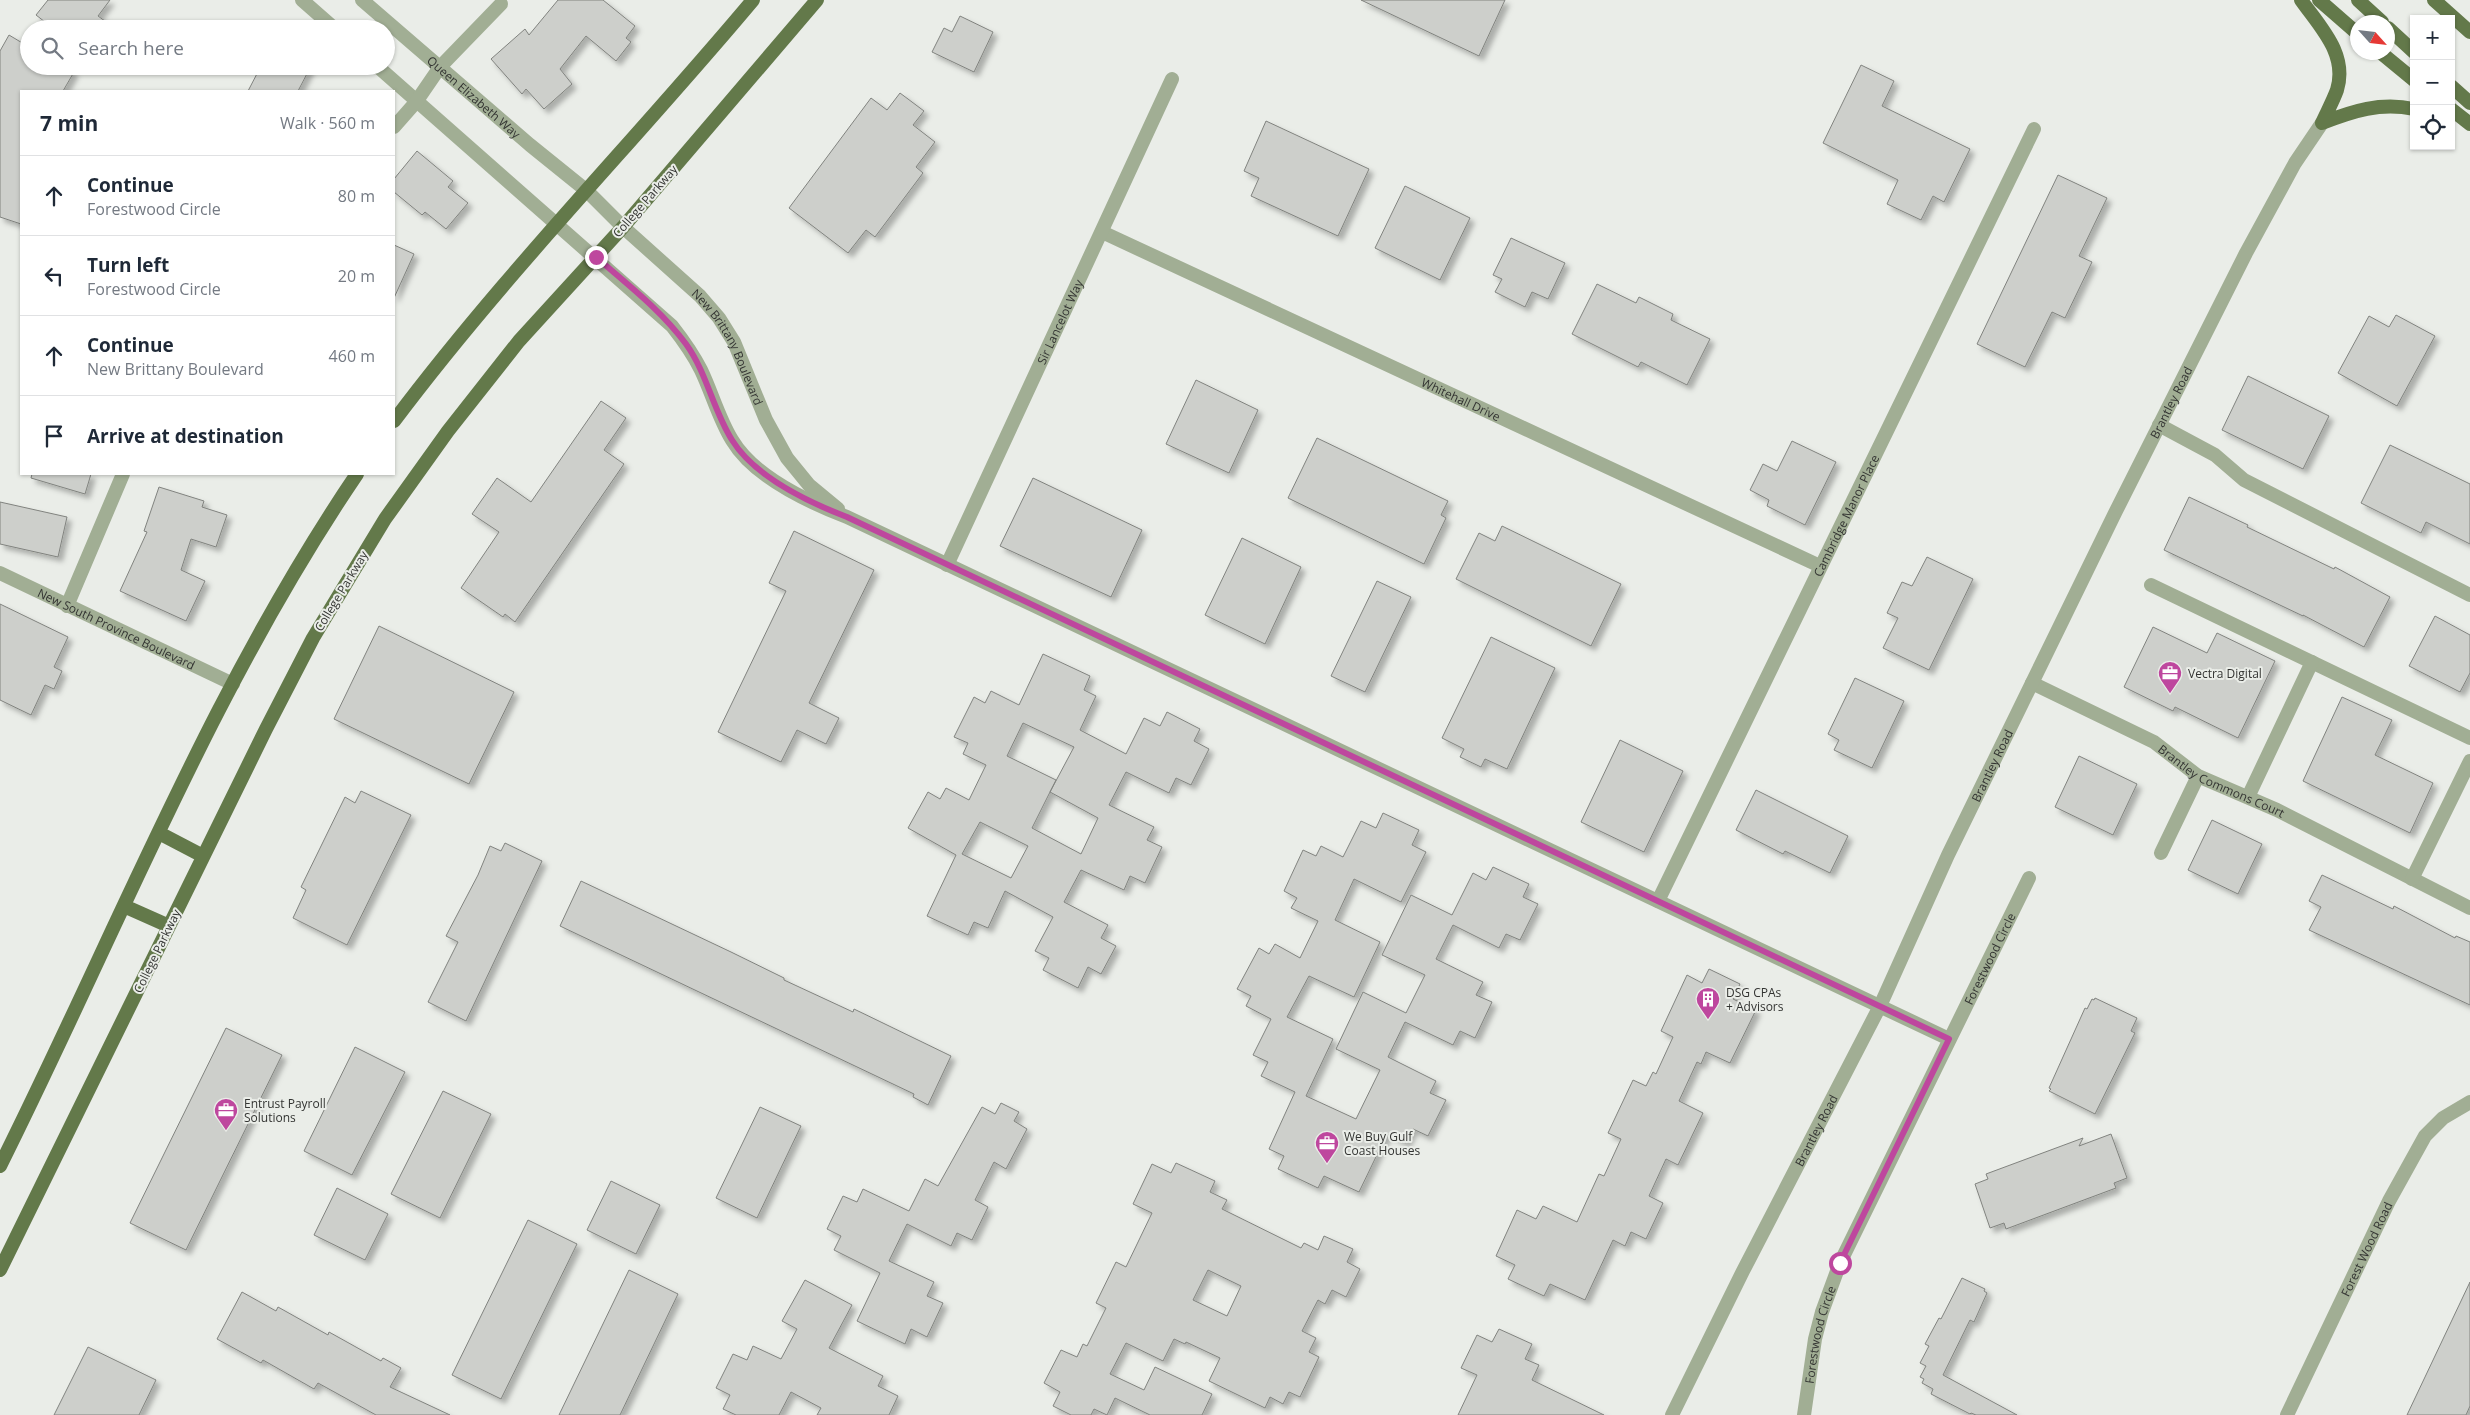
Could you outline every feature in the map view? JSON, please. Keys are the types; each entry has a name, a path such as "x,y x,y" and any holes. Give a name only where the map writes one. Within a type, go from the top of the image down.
{"main road":[{"path":"395,419 483,308 753,0"},
{"name":"College Parkway","path":"0,1270 203,856 313,638 385,519 448,431 519,341 623,227 817,0"},
{"path":"2301,0 2334,46 2339,59 2340,69 2337,90 2322,123"},
{"path":"2319,0 2350,27"},
{"path":"2358,0 2374,15"},
{"path":"2434,0 2470,32"},
{"path":"2395,34 2410,48"},
{"path":"2390,60 2410,77"},
{"path":"2455,90 2470,104"},
{"path":"2322,123 2368,107 2403,106 2410,108"},
{"path":"2455,113 2468,123"},
{"path":"2455,119 2468,123"},
{"path":"0,1166 159,833 233,684 292,574 356,475"},
{"path":"159,833 203,856"},
{"path":"124,906 169,926"}],"street":[{"path":"302,0 325,20"},
{"name":"Queen Elizabeth Way","path":"362,0 385,20"},
{"path":"395,127 416,102 440,67 503,1"},
{"name":"Queen Elizabeth Way","path":"395,28 587,191"},
{"path":"387,75 557,225"},
{"name":"Sir Lancelot Way","path":"947,565 1172,79"},
{"name":"Brantley Road","path":"1672,1415 1743,1271 1880,1006 1948,855 2159,425 2246,253 2295,163 2322,123"},
{"name":"Cambridge Manor Place","path":"1658,901 2034,129"},
{"name":"New Brittany Boulevard","path":"587,191 623,227 682,279 719,318 734,342 766,420 787,458 809,485 847,517"},
{"name":"New Brittany Boulevard","path":"557,225 652,306 687,346 701,370 732,440 748,459 775,481 815,505 847,517 1880,1006"},
{"name":"Whitehall Drive","path":"1102,232 1820,566"},
{"path":"2159,425 2215,455 2244,480 2470,595"},
{"path":"67,606 123,475"},
{"name":"New South Province Boulevard","path":"0,573 233,684"},
{"path":"2151,585 2470,738"},
{"path":"2248,797 2312,662"},
{"name":"Brantley Commons Court","path":"2032,683 2154,742 2198,776 2277,810 2470,908"},
{"path":"2412,879 2470,761"},
{"path":"2160,853 2198,776"},
{"name":"Forestwood Circle","path":"1804,1415 1815,1339 1822,1312 1840,1263 2029,878"},
{"path":"1880,1006 1949,1039"},
{"name":"Forest Wood Road","path":"2287,1415 2389,1201 2425,1136 2443,1118 2470,1102"}],"building":[{"path":"48,0 110,0 98,16 104,20 42,20 36,15"},
{"path":"558,0 603,0 635,26 626,38 631,42 616,61 586,36 560,69 572,84 544,109 526,89 522,94 491,59 525,29 529,35"},
{"path":"1361,0 1505,0 1479,56"},
{"path":"960,16 993,32 974,72 932,52 944,28 952,32"},
{"path":"9,35 20,42 20,75 72,75 64,90 20,90 20,224 0,217 0,51"},
{"path":"1861,65 1894,81 1882,106 1970,149 1944,202 1933,196 1921,220 1887,204 1898,180 1823,143"},
{"path":"256,75 306,75 299,90 249,90"},
{"path":"900,93 924,111 913,125 935,142 916,167 923,173 875,237 866,230 848,253 789,208 871,98 887,110"},
{"path":"1266,121 1369,169 1338,236 1251,196 1259,178 1244,171"},
{"path":"417,151 453,181 448,187 468,203 446,229 425,212 422,215 395,193 395,178"},
{"path":"2058,175 2107,198 2079,256 2092,262 2065,318 2052,312 2025,367 1977,344"},
{"path":"1405,186 1470,218 1440,280 1375,248"},
{"path":"1511,238 1565,263 1548,299 1532,292 1525,307 1495,292 1502,279 1493,275"},
{"path":"395,245 414,254 395,296"},
{"path":"1597,284 1636,303 1639,297 1673,314 1671,320 1710,339 1687,385 1641,362 1638,367 1572,334"},
{"path":"2396,315 2435,336 2397,406 2338,373 2369,316 2389,327"},
{"path":"2248,376 2329,416 2303,469 2222,430"},
{"path":"1196,380 1258,410 1229,473 1166,444"},
{"path":"601,401 626,418 604,450 624,464 515,622 505,614 503,617 461,588 499,532 472,514 497,478 531,502"},
{"path":"1317,438 1448,501 1441,515 1446,518 1424,564 1288,498"},
{"path":"1792,441 1836,462 1805,525 1767,506 1769,500 1750,490 1763,464 1777,471"},
{"path":"2390,445 2470,484 2470,544 2426,522 2421,533 2361,503"},
{"path":"32,475 91,475 85,494 31,478"},
{"path":"1033,478 1142,530 1111,597 1000,546"},
{"path":"159,487 204,501 202,507 227,515 216,547 191,539 181,570 205,581 186,621 120,591 147,532 144,531"},
{"path":"2189,497 2334,569 2335,567 2390,597 2364,647 2303,615 2164,550"},
{"path":"0,502 67,517 58,557 0,544"},
{"path":"1502,526 1621,584 1591,646 1456,579 1479,533 1495,541"},
{"path":"794,531 874,570 809,703 839,718 826,744 797,730 781,762 718,732 786,591 769,583"},
{"path":"1242,538 1301,567 1265,644 1205,615"},
{"path":"1927,557 1973,579 1929,670 1883,648 1898,618 1887,613 1902,582 1912,586"},
{"path":"1377,581 1411,597 1365,692 1331,676"},
{"path":"0,604 68,637 54,667 62,671 54,689 45,685 31,715 0,700"},
{"path":"2435,616 2470,635 2470,673 2460,692 2409,666"},
{"path":"379,626 514,692 469,784 334,719"},
{"path":"2153,627 2207,653 2217,633 2275,661 2238,738 2175,707 2173,711 2124,687"},
{"path":"1491,637 1555,668 1507,769 1485,759 1481,767 1460,757 1464,749 1442,738"},
{"path":"1043,654 1090,676 1084,690 1096,696 1080,730 1126,754 1144,718 1160,726 1167,712 1200,729 1194,741 1209,749 1191,785 1176,778 1169,793 1126,772 1109,805 1154,827 1147,840 1162,847 1145,883 1130,876 1124,890 1081,870 1064,902 1108,925 1101,938 1116,946 1101,974 1088,967 1078,988 1043,970 1049,958 1035,951 1053,917 1005,891 988,928 974,922 968,935 927,916 956,855 908,828 928,792 940,799 946,788 969,800 986,765 963,754 968,743 954,737 974,697 985,703 991,691 1019,705","holes":["1023,723 1074,747 1050,792 1056,780 1007,756","1050,792 1098,818 1081,854 1032,828","980,822 1028,846 1011,878 962,854"]},
{"path":"1855,678 1904,701 1872,768 1834,750 1839,740 1828,734"},
{"path":"2342,697 2392,720 2375,755 2433,783 2410,833 2303,781"},
{"path":"1620,740 1683,771 1644,852 1581,822"},
{"path":"2079,756 2137,784 2113,835 2055,807"},
{"path":"1756,790 1848,836 1830,873 1785,851 1783,854 1736,830"},
{"path":"361,791 411,815 347,945 293,918 306,890 301,887 345,797 355,803"},
{"path":"1383,813 1419,830 1412,845 1426,852 1401,902 1354,879 1335,920 1380,942 1354,997 1309,976 1287,1017 1333,1039 1306,1096 1356,1119 1380,1070 1336,1049 1363,992 1406,1013 1425,975 1382,955 1411,895 1452,915 1473,873 1486,880 1493,867 1529,884 1523,897 1538,904 1520,940 1506,934 1499,948 1453,925 1436,959 1483,982 1476,995 1492,1002 1475,1038 1460,1031 1453,1045 1405,1022 1388,1057 1436,1081 1430,1093 1446,1100 1428,1136 1413,1129 1406,1143 1387,1134 1359,1192 1324,1176 1318,1188 1278,1169 1284,1156 1269,1149 1295,1092 1261,1076 1268,1062 1253,1055 1271,1019 1246,1006 1251,996 1237,989 1259,948 1269,954 1275,944 1300,958 1318,921 1291,908 1297,898 1284,891 1303,850 1316,856 1321,846 1343,857 1361,821 1376,828"},
{"path":"2212,820 2262,844 2238,894 2188,870"},
{"path":"505,843 542,861 466,1021 428,1002 458,942 446,936 478,875 490,846 501,851"},
{"path":"2322,875 2393,909 2394,906 2455,938 2456,936 2470,942 2470,1005 2309,930 2321,907 2309,901"},
{"path":"581,881 731,952 784,978 784,980 853,1012 854,1009 951,1056 928,1105 913,1097 914,1094 560,926"},
{"path":"1709,969 1740,984 1733,999 1756,1010 1730,1063 1706,1052 1701,1064 1697,1062 1679,1101 1703,1113 1678,1165 1666,1159 1649,1196 1663,1203 1646,1239 1631,1232 1625,1246 1613,1240 1585,1300 1550,1284 1544,1296 1508,1279 1515,1265 1496,1256 1517,1210 1536,1219 1543,1206 1577,1222 1599,1174 1604,1176 1621,1139 1608,1133 1633,1080 1646,1086 1653,1072 1656,1074 1673,1037 1661,1031 1687,975 1702,983"},
{"path":"2095,998 2137,1018 2131,1031 2135,1033 2095,1114 2049,1091 2051,1089 2049,1088 2085,1008 2087,1009 2092,999 2094,1000"},
{"path":"226,1028 282,1055 186,1250 130,1223"},
{"path":"355,1047 405,1072 352,1175 304,1151"},
{"path":"443,1091 491,1114 440,1218 391,1194"},
{"path":"1001,1103 1019,1112 1014,1121 1027,1129 1006,1169 994,1162 975,1200 988,1207 972,1240 957,1233 951,1246 907,1224 889,1261 934,1282 927,1296 943,1303 927,1337 911,1329 905,1344 857,1321 880,1273 834,1250 841,1236 827,1229 843,1196 857,1202 863,1189 909,1211 925,1179 938,1186 982,1107 995,1114"},
{"path":"760,1107 801,1126 757,1218 716,1198"},
{"path":"2111,1134 2127,1178 2114,1183 2116,1188 2006,1229 2004,1223 1990,1228 1975,1184 1988,1179 1986,1174 2083,1138 2079,1146"},
{"path":"1176,1163 1215,1181 1210,1192 1227,1200 1222,1209 1301,1248 1304,1243 1318,1250 1324,1236 1353,1249 1347,1262 1360,1269 1346,1297 1332,1290 1325,1304 1318,1300 1302,1331 1316,1338 1309,1352 1319,1357 1300,1397 1289,1392 1283,1404 1270,1397 1265,1408 1209,1381 1220,1358 1186,1342 1185,1344 1174,1339 1163,1361 1126,1343 1110,1374 1144,1390 1155,1367 1212,1394 1202,1415 1150,1415 1115,1398 1107,1415 1094,1409 1091,1415 1071,1415 1053,1406 1060,1392 1044,1383 1061,1350 1077,1357 1083,1344 1087,1346 1106,1308 1096,1303 1116,1262 1126,1267 1152,1213 1133,1204 1152,1164 1171,1173","holes":["1208,1270 1241,1286 1227,1316 1193,1300"]},
{"path":"611,1181 660,1205 636,1254 587,1230"},
{"path":"337,1188 388,1214 365,1260 314,1235"},
{"path":"528,1220 577,1244 501,1399 452,1375"},
{"path":"629,1270 678,1294 620,1415 559,1415"},
{"path":"1962,1278 1985,1289 1984,1291 1987,1293 1974,1322 1970,1320 1943,1375 2017,1415 1970,1414 1931,1394 1933,1389 1922,1383 1924,1379 1920,1377 1926,1366 1920,1363 1929,1346 1925,1344 1939,1318 1941,1319"},
{"path":"805,1280 852,1305 829,1348 883,1376 878,1386 898,1396 889,1415 817,1415 821,1408 791,1392 779,1415 736,1415 723,1409 730,1395 716,1388 733,1354 747,1360 753,1346 781,1359 797,1329 782,1321"},
{"path":"2470,1282 2470,1406 2466,1415 2407,1415"},
{"path":"242,1292 276,1311 278,1307 328,1335 329,1332 381,1361 383,1358 401,1368 390,1387 450,1415 376,1415 318,1383 314,1389 263,1360 261,1363 217,1339"},
{"path":"1499,1329 1532,1344 1525,1359 1539,1365 1532,1380 1604,1415 1458,1415 1477,1375 1461,1368 1477,1335 1492,1342"},
{"path":"88,1347 156,1380 139,1415 54,1415"}],"place":[{"name":"Vectra Digital","path":"2170,694"},
{"name":"DSG CPAs + Advisors","path":"1708,1020"},
{"name":"Entrust Payroll Solutions","path":"226,1131"},
{"name":"We Buy Gulf Coast Houses","path":"1327,1164"}],"route":[{"path":"596,257 672,326 687,346 701,370 732,440 748,459 775,481 815,505 847,517 1949,1039 1840,1263"}]}
